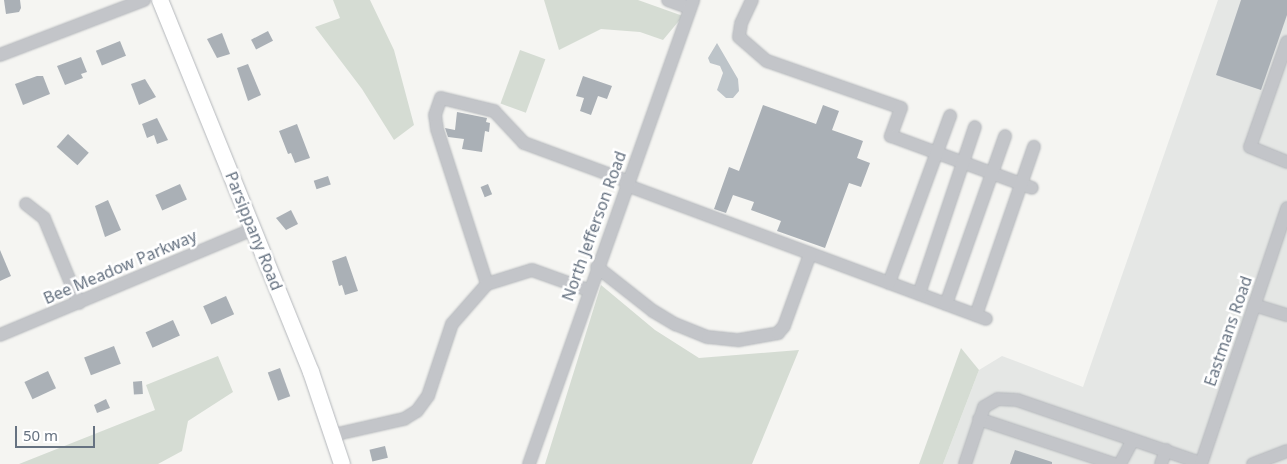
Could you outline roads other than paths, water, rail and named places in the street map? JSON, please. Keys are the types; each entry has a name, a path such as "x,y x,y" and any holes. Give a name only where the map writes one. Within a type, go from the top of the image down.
{"main road":[{"name":"Parsippany Road","path":"160,0 253,229 333,435 342,464"}],"street":[{"path":"0,55 144,0"},
{"path":"668,0 691,4"},
{"path":"752,0 741,24 739,37 767,61 901,108 891,136 1027,186"},
{"name":"North Jefferson Road","path":"528,464 588,290 691,4"},
{"path":"1287,42 1250,147 1287,162"},
{"path":"487,284 437,129 435,115 441,98 494,111 524,143 810,254 981,317 1027,186 1034,147"},
{"path":"889,283 950,116"},
{"path":"919,294 975,126"},
{"path":"946,304 1006,136"},
{"path":"26,204 44,218 79,303"},
{"name":"Eastmans Road","path":"1201,463 1287,208"},
{"name":"Bee Meadow Parkway","path":"0,336 253,229"},
{"path":"597,267 652,311 675,324 708,337 739,340 778,333 784,326 810,254"},
{"path":"333,435 404,419 417,411 428,396 452,324 487,284 532,270 588,290"},
{"path":"1254,305 1287,315"},
{"path":"965,464 984,407 998,399 1017,400 1201,463"},
{"path":"979,419 1114,464"},
{"path":"1120,464 1133,440"},
{"path":"1161,464 1166,450"},
{"path":"1253,464 1287,451"}]}
